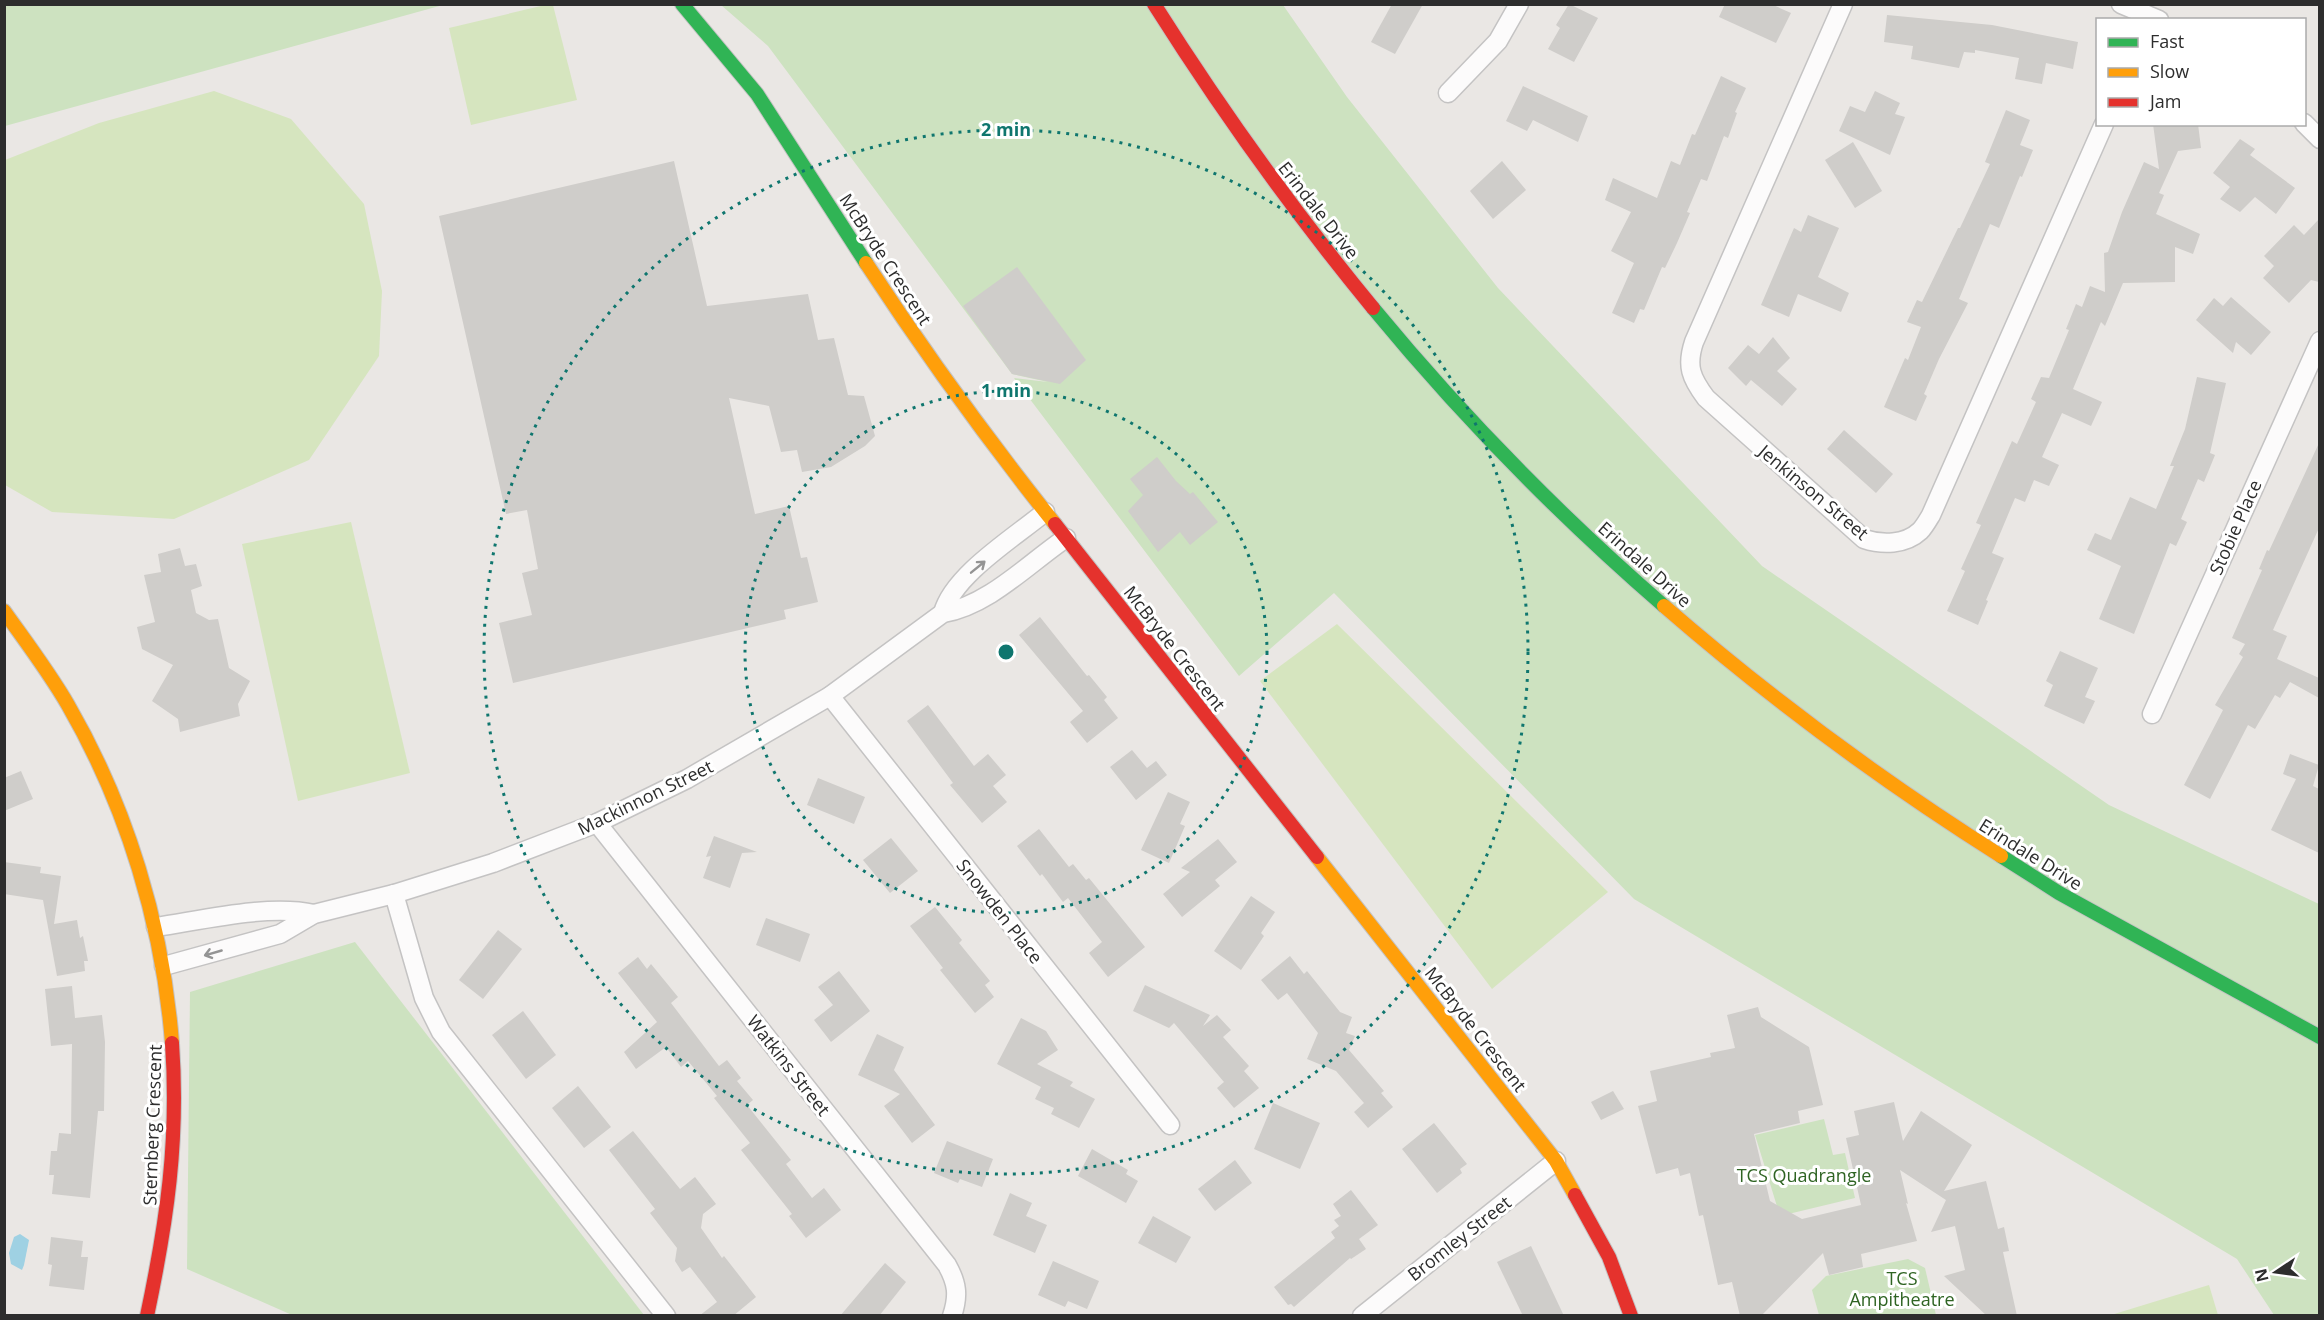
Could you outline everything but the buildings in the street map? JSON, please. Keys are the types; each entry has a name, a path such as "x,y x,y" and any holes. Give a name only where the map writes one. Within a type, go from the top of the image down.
{"street":[{"name":"McBryde Crescent","path":"682,4 757,94 897,310 1002,457 1556,1161 1609,1257 1631,1316"},
{"name":"Erindale Drive","path":"1154,4 1204,84 1329,255 1451,399 1605,553 1694,633 1821,734 1950,825 2098,917 2251,998 2319,1037"},
{"path":"1448,93 1498,41 1519,4"},
{"name":"Jenkinson Street","path":"1843,4 1694,342 1690,352 1690,372 1706,398 1864,539 1878,543 1900,542 1920,531 1931,515 2103,126"},
{"path":"2121,4 2154,18"},
{"path":"2306,125 2319,139"},
{"name":"Stobie Place","path":"2152,714 2319,342"},
{"name":"Mackinnon Street","path":"943,613 945,604 961,580 1046,512"},
{"name":"Mackinnon Street","path":"164,966 268,938 314,914 394,894 493,863 597,823 687,779 830,696 943,613 981,600 1066,538"},
{"name":"Sternberg Crescent","path":"4,612 55,683 107,783 134,852 156,927 164,966 175,1078 172,1185 158,1272 147,1316"},
{"name":"Snowden Place","path":"830,696 1170,1125"},
{"name":"Watkins Street","path":"597,823 947,1265 956,1281 957,1299 952,1316"},
{"path":"394,894 424,998 441,1032 666,1316"},
{"name":"Mackinnon Street","path":"156,927 263,912 302,911 314,914"},
{"name":"Erindale Drive","path":"2251,998 2319,1021"},
{"name":"Bromley Street","path":"1362,1316 1556,1161"}],"green space":[{"path":"5,4 443,4 443,5 5,126"},
{"path":"553,5 577,100 471,125 449,28"},
{"path":"721,5 1283,5 1347,97 1498,288 1762,566 2109,805 2319,904 2319,1315 2274,1315 2237,1259 1634,899 1334,593 1239,676 1014,378 1048,382 1012,374 768,46"},
{"path":"214,91 291,119 364,204 382,291 379,356 309,460 174,519 52,512 5,485 5,160 99,123"},
{"path":"351,522 410,773 298,801 242,544"},
{"path":"1337,624 1608,892 1492,989 1260,681"},
{"path":"355,942 644,1315 292,1315 187,1269 190,992"},
{"name":"TCS Quadrangle","path":"1824,1119 1833,1155 1845,1153 1855,1198 1780,1216 1755,1135"},
{"name":"TCS Ampitheatre","path":"1908,1259 1925,1268 1936,1315 1819,1315 1812,1290 1826,1276"},
{"path":"2209,1285 2218,1315 2111,1315"}],"water":[{"path":"20,1234 29,1240 22,1270 11,1264 9,1253 14,1237"}],"traffic: fast":[{"path":"682,4 757,94 866,263"},
{"path":"1373,308 1441,387 1512,463 1664,606"},
{"path":"2001,856 2059,893 2320,1037"}],"traffic: slow":[{"path":"866,263 958,396 1055,524"},
{"path":"1664,606 1786,706 1870,768 2001,856"},
{"path":"4,611 68,705 108,784 139,868 151,912 160,955 172,1043"},
{"path":"1317,857 1556,1161 1575,1195"}],"traffic: jam":[{"path":"1154,4 1205,83 1259,160 1373,308"},
{"path":"1055,524 1317,857"},
{"path":"147,1316 170,1180 174,1113 172,1043"},
{"path":"1575,1195 1609,1257 1631,1316"}]}
